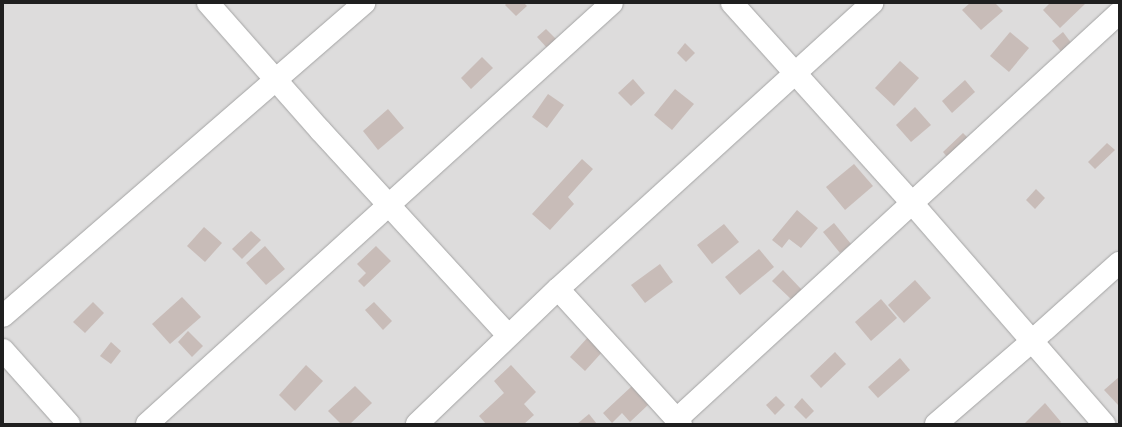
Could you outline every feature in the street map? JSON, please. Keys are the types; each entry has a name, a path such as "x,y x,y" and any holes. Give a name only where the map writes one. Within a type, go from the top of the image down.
{"street":[{"path":"208,3 389,206 508,335"},
{"path":"3,316 364,3"},
{"path":"147,424 612,3"},
{"path":"732,3 912,203 1104,424"},
{"path":"417,424 508,335 794,72 872,3"},
{"path":"558,289 679,422 912,203 1119,13"},
{"path":"936,424 1032,341 1119,262"},
{"path":"3,350 69,424"}],"shaded area":[{"path":"3,3 1119,3 1119,424 3,424"}],"building":[{"path":"507,3 524,3 527,6 516,16 505,5"},
{"path":"970,3 995,3 1003,11 981,30 962,10"},
{"path":"1050,3 1086,3 1060,28 1043,10"},
{"path":"546,29 557,40 548,49 537,37"},
{"path":"1010,32 1029,48 1009,72 990,56"},
{"path":"1063,32 1075,48 1065,56 1052,41"},
{"path":"685,43 695,53 686,62 677,53"},
{"path":"482,57 493,68 471,89 461,78"},
{"path":"900,61 919,78 894,106 875,88"},
{"path":"633,79 645,93 631,106 618,93"},
{"path":"965,80 975,92 952,113 942,101"},
{"path":"675,89 694,104 672,130 654,115"},
{"path":"548,94 564,105 547,128 532,117"},
{"path":"915,107 931,125 911,142 896,125"},
{"path":"388,109 404,128 378,150 363,131"},
{"path":"963,133 969,139 949,159 943,152"},
{"path":"1107,143 1115,150 1095,169 1088,162"},
{"path":"582,159 593,169 568,197 574,204 550,230 532,214"},
{"path":"854,164 873,186 845,210 826,187"},
{"path":"1036,189 1045,198 1035,209 1026,200"},
{"path":"797,210 818,228 801,248 789,239 782,248 772,240"},
{"path":"834,223 851,244 840,253 823,232"},
{"path":"724,224 739,242 712,264 697,245"},
{"path":"204,227 222,243 205,262 187,246"},
{"path":"251,231 261,240 242,259 232,249"},
{"path":"265,246 285,269 266,285 246,263"},
{"path":"376,246 391,261 364,287 358,281 366,273 357,264"},
{"path":"759,249 774,267 740,295 725,277"},
{"path":"660,264 673,282 645,303 631,285"},
{"path":"783,270 802,290 792,300 772,281"},
{"path":"915,280 931,298 904,323 888,305"},
{"path":"182,297 201,317 170,344 152,324"},
{"path":"881,299 897,318 871,341 855,322"},
{"path":"93,302 104,313 85,333 73,322"},
{"path":"374,302 392,321 383,330 365,310"},
{"path":"188,331 203,346 192,357 178,342"},
{"path":"589,336 604,350 585,371 570,357"},
{"path":"111,342 121,351 111,364 100,356"},
{"path":"835,352 846,364 821,388 810,376"},
{"path":"900,358 910,370 878,398 868,387"},
{"path":"306,365 323,381 295,411 279,395"},
{"path":"511,365 536,392 524,404 534,415 524,424 486,424 479,416 504,393 494,381"},
{"path":"1119,377 1119,406 1104,390"},
{"path":"355,386 372,403 350,424 341,424 328,411"},
{"path":"632,386 649,404 630,422 622,413 612,423 603,413"},
{"path":"776,396 785,405 775,415 766,405"},
{"path":"802,398 814,411 806,419 794,407"},
{"path":"1045,403 1061,422 1059,424 1024,424"},
{"path":"589,414 597,424 577,424"}]}
